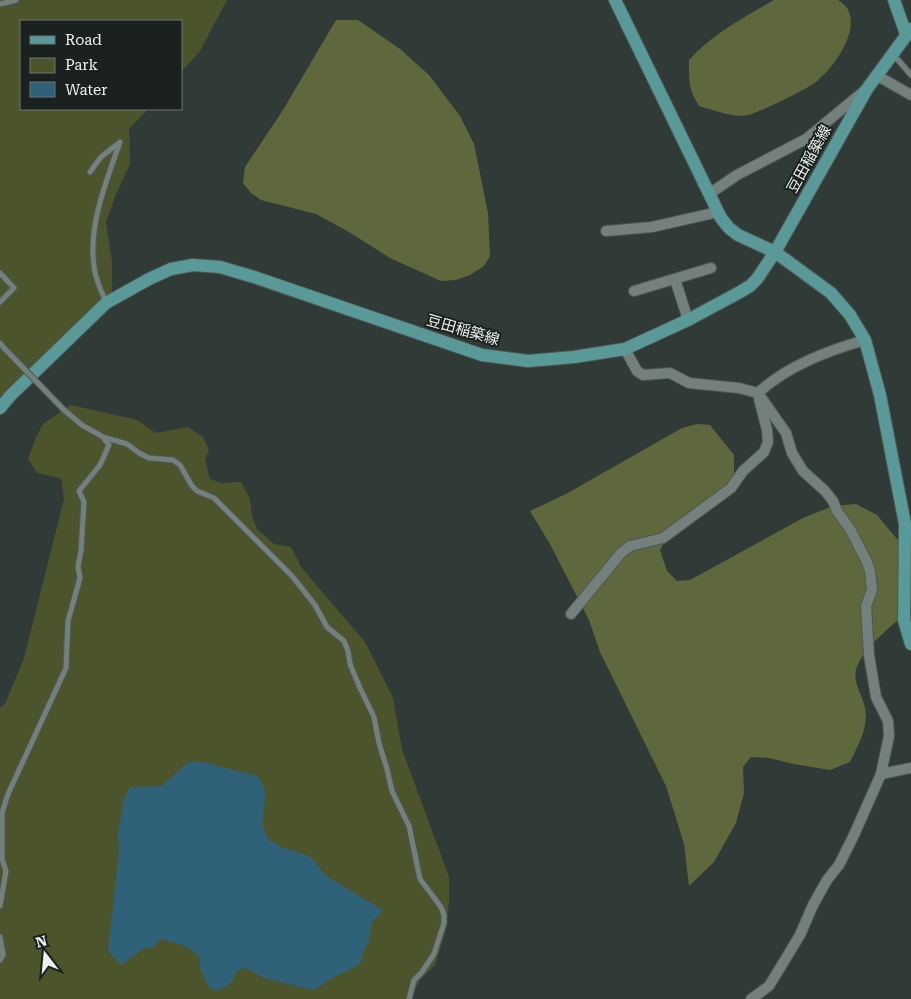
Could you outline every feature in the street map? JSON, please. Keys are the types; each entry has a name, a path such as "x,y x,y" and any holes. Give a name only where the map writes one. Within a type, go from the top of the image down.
{"main road":[{"path":"615,0 709,194 729,228 738,235 775,252 836,297 850,315 865,340 880,394 905,524 904,620 911,644"},
{"path":"894,0 909,32"},
{"name":"豆田稲築線","path":"0,408 106,303 170,269 192,265 220,267 482,355 528,361 574,357 625,349 688,320 750,286 757,279 775,252 867,89 909,32"}],"street":[{"path":"876,75 911,95"},
{"path":"709,194 737,175 806,139 867,89"},
{"path":"606,231 652,227 718,212"},
{"path":"634,292 711,268"},
{"path":"675,279 688,320"},
{"path":"758,393 772,380 804,363 837,348 865,340"},
{"path":"625,349 637,371 643,375 670,373 690,383 739,388 758,393 786,433 792,453 803,471 833,501 837,511 850,529 870,571 872,590 866,606 870,655 876,697 888,721 889,728 882,774 854,835 813,905 800,935 769,986 751,999"},
{"path":"571,614 621,553 630,546 663,538 731,488 743,471 764,452 768,442 767,430 758,393"},
{"path":"882,774 911,768"}],"lane":[{"path":"0,4 16,0"},
{"path":"892,53 911,74"},
{"path":"90,172 101,157 120,142 104,187 94,232 94,266 106,303"},
{"path":"0,273 14,288 0,302"},
{"path":"2,345 64,410 82,425 103,437 127,444 150,458 173,460 180,465 197,491 214,498 292,576 315,605 327,627 344,641 350,664 374,717 378,743 392,791 409,826 420,880 441,907 444,915 434,954 414,980 409,999"},
{"path":"0,906 6,871 2,859 2,813 8,794 66,668 68,621 80,578 78,566 81,551 84,502 79,491 106,455 109,445 103,437"},
{"path":"0,937 3,955 0,960"}],"green space":[{"path":"0,0 227,0 200,51 182,71 182,20 20,20 20,110 147,110 129,129 130,164 106,222 112,261 112,295 0,403"},
{"path":"774,0 838,0 844,5 850,17 851,27 844,48 838,58 824,75 812,85 754,113 742,116 699,106 690,84 689,60 718,34"},
{"path":"336,20 358,20 400,49 429,75 460,116 474,144 488,213 490,256 484,266 470,275 456,280 441,281 390,258 316,214 261,200 251,193 243,183 245,167 283,110"},
{"path":"71,405 137,420 156,433 188,427 203,437 209,450 205,460 210,479 221,483 241,482 250,499 252,516 257,529 274,544 291,547 301,567 365,642 393,698 402,749 449,877 449,902 445,933 435,965 420,980 414,991 413,999 0,999 0,708 5,704 24,658 64,499 61,478 37,473 28,459 43,424"},
{"path":"697,424 710,425 734,455 734,473 726,493 666,539 660,550 667,571 677,581 690,580 803,518 833,506 856,504 877,515 907,551 911,565 911,608 873,643 857,667 856,683 864,703 866,715 862,736 850,762 830,770 769,758 751,757 743,767 744,793 736,823 714,862 689,886 684,844 666,786 600,652 589,620 551,546 530,511 566,494 682,428"}],"water":[{"path":"198,761 258,776 266,792 262,824 268,839 282,847 311,857 326,876 383,910 372,922 369,940 360,964 314,990 264,978 246,968 238,970 231,983 218,991 209,988 200,968 200,957 186,946 161,939 153,947 143,949 121,965 108,951 119,852 118,832 124,799 130,787 162,786 187,763"}]}
